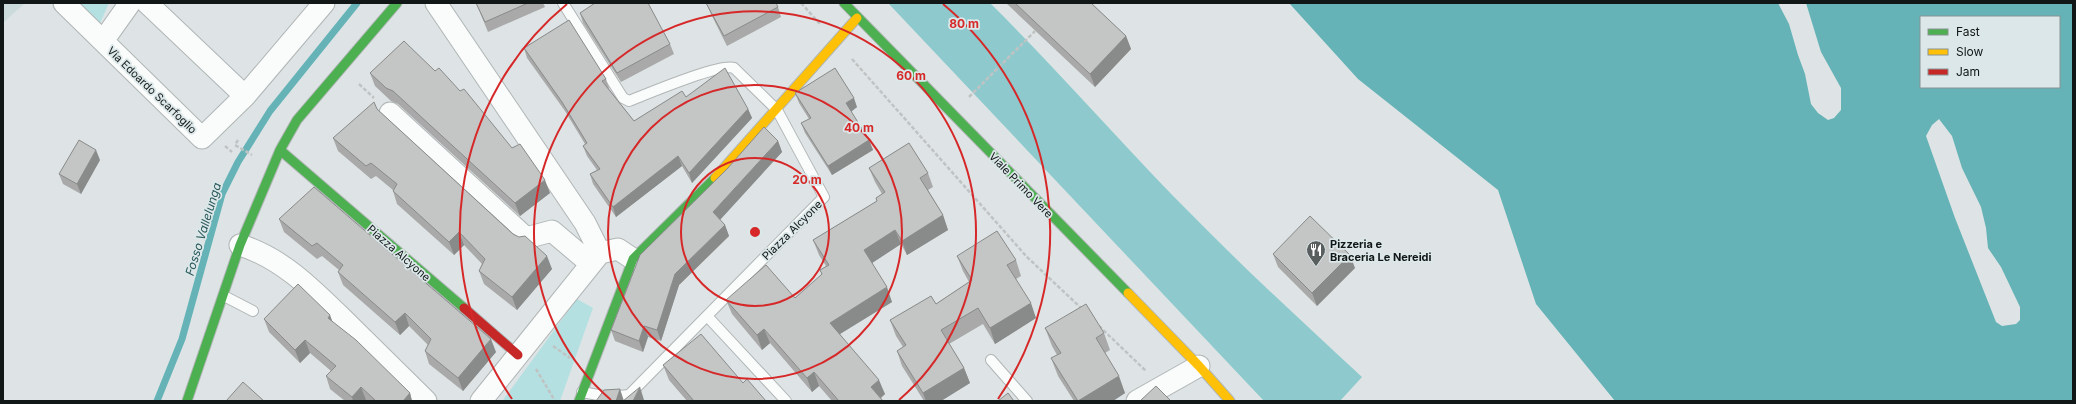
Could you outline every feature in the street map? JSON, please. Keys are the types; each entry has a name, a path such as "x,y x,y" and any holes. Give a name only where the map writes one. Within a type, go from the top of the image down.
{"street":[{"name":"Via Edoardo Scarfoglio","path":"64,3 202,138 245,96"},
{"name":"Via Edoardo Scarfoglio","path":"103,41 130,3"},
{"path":"147,3 245,96 324,3"},
{"path":"187,401 224,296 240,245 280,150 297,120 396,3"},
{"path":"436,3 585,223 596,258"},
{"name":"Viale Primo Vere","path":"844,3 1199,366 1230,401"},
{"name":"Piazza Alcyone","path":"580,396 633,259 722,171 857,18"},
{"path":"390,113 526,238 552,231 596,258"},
{"name":"Piazza Alcyone","path":"280,150 518,355"},
{"path":"240,245 256,250 273,258 307,284 426,401"},
{"path":"481,401 596,258 618,249 633,259"},
{"path":"1137,401 1161,386 1199,366"}],"lane":[{"path":"563,3 623,98 629,101 704,73 730,66 734,68 776,110"},
{"name":"Piazza Alcyone","path":"580,396 609,397 629,395 824,197 776,110"},
{"path":"224,296 253,311"},
{"path":"706,316 786,401"},
{"path":"991,360 1027,401"}],"path":[{"path":"801,3 819,24"},
{"path":"951,114 1035,31"},
{"path":"851,58 1028,257 1083,311"},
{"path":"341,67 390,113"},
{"path":"238,140 235,145 255,158"},
{"path":"1094,321 1161,386"},
{"path":"546,342 574,361"},
{"path":"535,368 554,401"}],"shaded area":[{"path":"3,3 25,3 3,23"},
{"path":"69,3 109,3 97,30"},
{"path":"888,3 990,3 1195,218 1257,279 1362,377 1340,401 1264,401"},
{"path":"1289,3 2073,3 2073,401 1615,401 1536,304 1498,190 1358,79"},
{"path":"577,299 593,308 560,401 503,400"}],"pier":[{"path":"1778,3 1806,3 1821,52 1841,88 1841,110 1834,118 1828,120 1818,113 1811,104 1805,74 1789,24"},
{"path":"1939,119 1952,136 1962,168 1981,207 1986,228 1988,248 2001,267 2020,307 2020,320 2016,324 2002,326 1996,322 1955,218 1926,136 1932,125"}],"building":[{"path":"476,3 528,3 485,22"},
{"path":"595,3 648,3 670,44 617,73 580,13"},
{"path":"706,3 776,3 778,7 724,36"},
{"path":"1015,3 1091,3 1126,36 1090,74"},
{"path":"569,20 606,79 602,81 634,121 682,91 686,97 725,68 748,109 689,173 678,156 613,207 590,174 600,169 583,146 587,143 562,102 524,48"},
{"path":"404,41 435,71 439,68 460,91 464,89 512,148 520,144 545,180 515,203 393,91 386,88 370,73"},
{"path":"835,68 854,98 846,103 869,140 828,166 801,123 811,118 795,93"},
{"path":"374,102 377,109 513,234 519,237 525,236 547,256 512,297 479,271 485,259 459,232 449,242 393,191 397,184 371,163 366,166 333,138"},
{"path":"764,127 778,141 713,212 725,225 675,274 657,330 644,326 639,341 611,330 640,255 727,169"},
{"path":"79,140 96,150 77,184 59,174"},
{"path":"909,143 928,173 920,178 943,215 902,241 895,230 864,250 887,287 830,323 879,380 871,387 883,401 839,401 814,372 807,378 764,329 757,335 726,300 766,265 795,298 822,274 820,270 829,265 813,240 877,201 876,198 885,192 869,168"},
{"path":"314,187 491,339 458,378 425,351 431,339 405,313 395,322 338,272 343,265 317,243 312,246 279,219"},
{"path":"1310,216 1350,255 1312,293 1273,254"},
{"path":"997,231 1016,260 1007,265 1031,303 990,328 978,308 941,330 964,368 923,393 897,351 906,345 890,320 931,296 936,304 972,280 957,256"},
{"path":"298,284 330,315 328,318 356,340 410,393 403,401 376,401 361,387 352,397 326,376 336,366 305,340 295,350 264,319"},
{"path":"1086,304 1104,333 1096,338 1119,376 1078,401 1051,358 1061,353 1045,328"},
{"path":"701,334 743,383 747,379 766,401 694,401 663,365"},
{"path":"243,382 264,401 226,401"},
{"path":"1156,386 1171,401 1140,401"},
{"path":"640,387 633,401 623,401"},
{"path":"620,389 616,401 596,401 604,390"},
{"path":"1008,393 1014,401 998,401"}],"waterway":[{"name":"Fosso Vallelunga","path":"157,401 182,339 222,194 238,162 270,111 357,3"}],"traffic: fast":[{"path":"187,401 240,245 280,150 297,120 397,3"},
{"path":"844,3 1128,293"},
{"path":"280,150 464,308"},
{"path":"579,401 633,259 715,178"}],"traffic: slow":[{"path":"715,178 857,18"},
{"path":"1128,293 1199,366 1230,401"}],"traffic: jam":[{"path":"464,308 518,355"}],"place":[{"name":"Pizzeria e Braceria Le Nereidi","path":"1316,267"}]}
